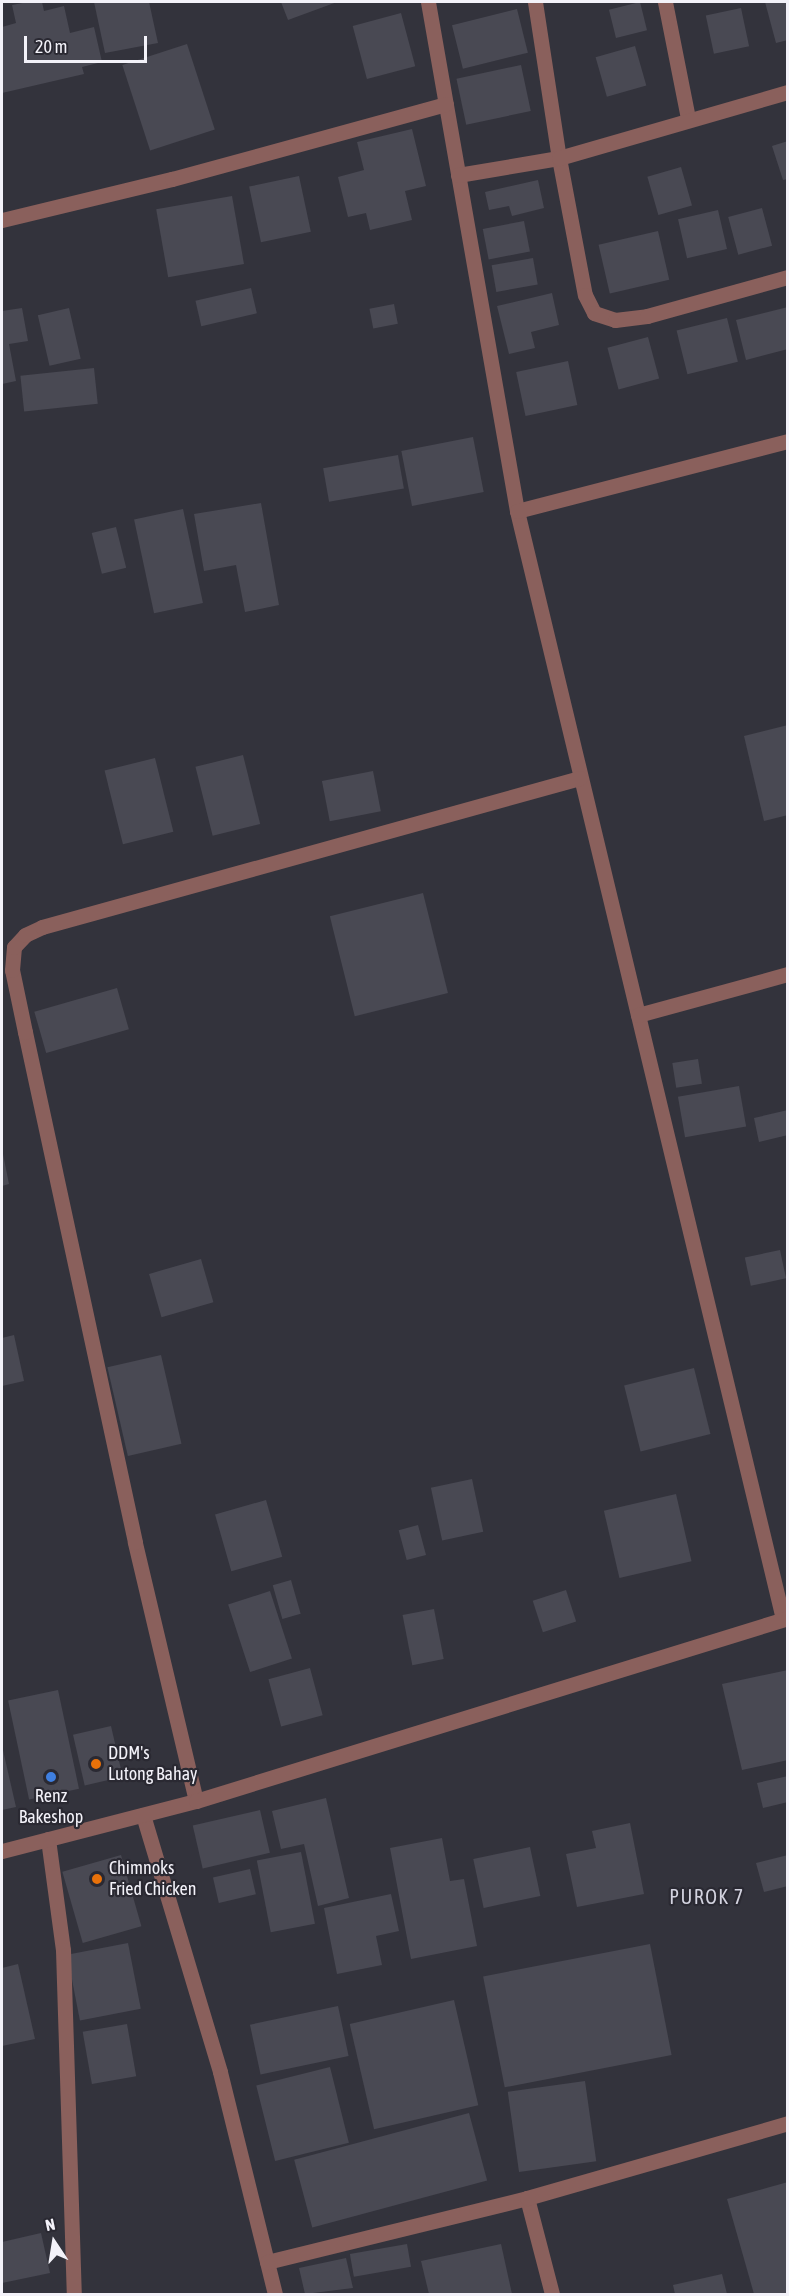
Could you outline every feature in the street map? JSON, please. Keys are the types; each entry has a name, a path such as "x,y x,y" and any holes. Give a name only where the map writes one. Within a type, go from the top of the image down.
{"street":[{"path":"2,1851 196,1801 785,1619 579,778 517,511 428,2"},
{"path":"535,2 559,158 585,295 594,313 615,320 647,316 788,277"},
{"path":"665,2 688,118"},
{"path":"458,175 559,158 688,118 788,92"},
{"path":"2,220 172,179 446,104"},
{"path":"517,511 788,441"},
{"path":"196,1801 135,1542 12,970 14,947 25,934 42,927 579,778"},
{"path":"638,1015 788,975"},
{"path":"143,1815 220,2072 275,2295"},
{"path":"48,1839 63,1950 74,2295"},
{"path":"267,2262 527,2198 788,2123"},
{"path":"527,2198 552,2295"}],"building":[{"path":"42,2 44,11 64,6 70,33 94,27 102,62 82,67 84,74 2,93 2,27 16,23 12,5"},
{"path":"94,2 149,2 158,43 105,53"},
{"path":"281,2 337,2 288,20"},
{"path":"640,2 647,30 616,38 609,10"},
{"path":"765,2 788,2 788,40 776,43"},
{"path":"741,8 749,46 714,54 706,15"},
{"path":"517,9 528,53 463,69 452,25"},
{"path":"401,13 415,66 367,79 353,26"},
{"path":"187,44 215,130 150,151 122,65"},
{"path":"635,46 646,85 607,97 596,57"},
{"path":"521,65 531,111 466,125 456,79"},
{"path":"412,129 426,186 405,191 412,220 370,230 366,213 348,217 338,177 364,170 357,142"},
{"path":"788,141 788,179 783,180 772,146"},
{"path":"681,167 692,205 658,215 647,177"},
{"path":"299,176 311,232 261,242 249,187"},
{"path":"538,180 544,208 512,216 509,206 489,210 485,192"},
{"path":"232,196 244,264 168,277 156,209"},
{"path":"762,208 772,246 738,255 728,217"},
{"path":"718,210 727,249 687,258 678,219"},
{"path":"524,221 530,251 489,259 483,229"},
{"path":"658,231 669,280 610,293 599,245"},
{"path":"533,258 538,285 496,292 492,265"},
{"path":"251,288 257,313 201,326 195,301"},
{"path":"552,293 559,325 531,332 535,348 509,354 497,306"},
{"path":"394,304 398,324 373,328 369,309"},
{"path":"788,307 788,349 746,360 736,320"},
{"path":"22,308 28,341 9,344 16,381 2,384 2,311"},
{"path":"69,308 81,359 50,366 38,315"},
{"path":"727,318 738,362 687,374 677,331"},
{"path":"648,337 659,379 619,389 607,348"},
{"path":"568,361 577,405 526,416 516,372"},
{"path":"94,368 98,404 24,412 20,376"},
{"path":"473,437 484,492 412,506 401,451"},
{"path":"398,455 404,488 329,502 323,468"},
{"path":"261,503 279,605 245,612 236,565 204,571 194,514"},
{"path":"183,509 203,603 154,613 134,519"},
{"path":"116,527 126,568 102,574 92,533"},
{"path":"788,725 788,815 764,821 744,736"},
{"path":"243,755 260,824 213,836 195,767"},
{"path":"155,758 173,832 123,844 105,771"},
{"path":"373,771 381,811 330,821 322,781"},
{"path":"423,893 448,993 355,1016 330,916"},
{"path":"117,988 129,1029 46,1053 34,1012"},
{"path":"698,1059 702,1084 676,1088 672,1063"},
{"path":"739,1086 746,1126 685,1137 678,1097"},
{"path":"788,1110 788,1135 759,1142 754,1118"},
{"path":"2,1154 9,1184 2,1186"},
{"path":"780,1250 786,1278 751,1286 745,1257"},
{"path":"201,1259 213,1302 161,1317 149,1274"},
{"path":"14,1335 24,1381 2,1386 2,1338"},
{"path":"161,1355 181,1444 128,1456 107,1367"},
{"path":"694,1368 710,1434 641,1451 624,1385"},
{"path":"472,1479 483,1532 442,1541 431,1488"},
{"path":"676,1494 692,1561 619,1578 604,1511"},
{"path":"266,1500 282,1557 231,1571 215,1515"},
{"path":"418,1525 426,1555 407,1560 399,1530"},
{"path":"291,1580 301,1614 282,1619 273,1585"},
{"path":"566,1590 576,1621 543,1632 533,1601"},
{"path":"270,1591 292,1659 250,1672 228,1605"},
{"path":"434,1609 444,1659 412,1665 403,1615"},
{"path":"310,1668 323,1715 281,1726 268,1679"},
{"path":"788,1670 788,1760 742,1770 722,1684"},
{"path":"58,1690 79,1789 29,1799 8,1701"},
{"path":"111,1726 123,1777 85,1785 73,1735"},
{"path":"2,1746 16,1807 2,1810"},
{"path":"788,1776 788,1802 763,1808 757,1783"},
{"path":"326,1798 349,1898 318,1906 304,1844 281,1849 272,1811"},
{"path":"260,1810 270,1853 203,1868 193,1826"},
{"path":"630,1823 644,1894 577,1907 566,1854 596,1848 592,1831"},
{"path":"442,1838 450,1881 464,1879 477,1946 411,1959 390,1848"},
{"path":"530,1847 540,1896 484,1908 473,1859"},
{"path":"301,1852 315,1924 271,1932 257,1861"},
{"path":"121,1855 141,1926 83,1943 62,1872"},
{"path":"788,1855 788,1886 764,1892 756,1863"},
{"path":"250,1869 256,1894 219,1903 213,1878"},
{"path":"391,1894 399,1931 376,1936 382,1965 337,1974 324,1908"},
{"path":"128,1943 141,2009 80,2021 67,1955"},
{"path":"650,1944 672,2055 505,2087 483,1976"},
{"path":"18,1964 35,2039 2,2046 2,1968"},
{"path":"454,2000 478,2105 374,2129 350,2024"},
{"path":"338,2006 349,2056 261,2075 250,2025"},
{"path":"127,2024 136,2076 92,2084 83,2032"},
{"path":"330,2067 349,2143 275,2161 256,2085"},
{"path":"585,2081 596,2161 519,2172 508,2092"},
{"path":"469,2113 487,2181 312,2227 294,2160"},
{"path":"788,2182 788,2294 754,2294 727,2199"},
{"path":"41,2233 50,2273 2,2283 2,2242"},
{"path":"407,2244 411,2267 354,2277 350,2254"},
{"path":"501,2244 512,2294 429,2294 421,2261"},
{"path":"346,2258 353,2288 305,2294 299,2268"},
{"path":"722,2274 727,2294 675,2294 673,2285"}],"place":[{"name":"DDM's Lutong Bahay","path":"96,1764"},
{"name":"Renz Bakeshop","path":"51,1777"},
{"name":"Chimnoks Fried Chicken","path":"97,1879"}],"district":[{"name":"PUROK 7","path":"707,1896"}]}
